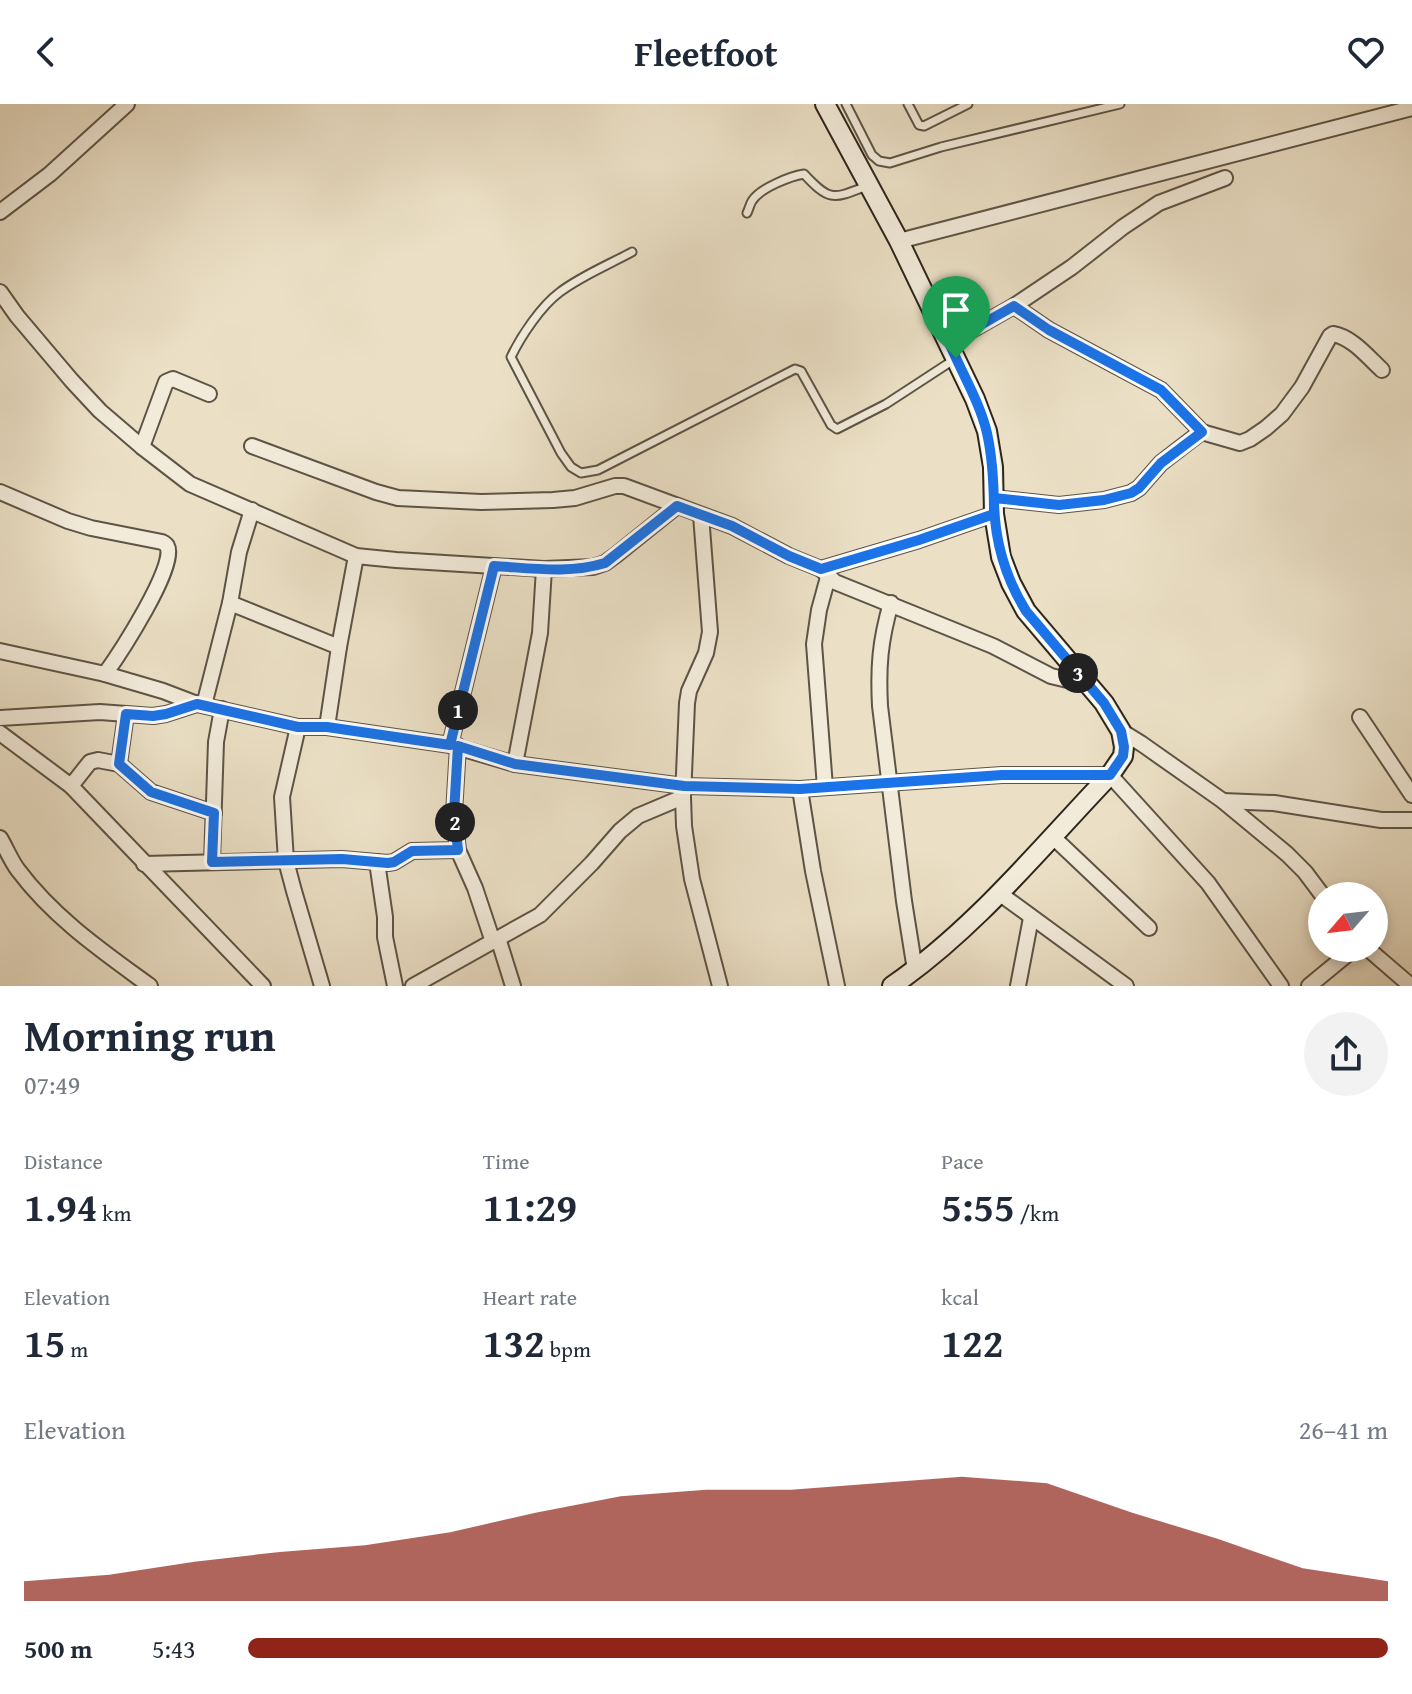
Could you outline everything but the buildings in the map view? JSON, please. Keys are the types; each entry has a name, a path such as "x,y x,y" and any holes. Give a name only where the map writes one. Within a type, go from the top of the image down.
{"street":[{"path":"0,212 50,174 127,104"},
{"path":"825,104 899,241 975,399 987,431 993,467 994,506 1001,557 1018,597 1026,611 1104,703 1121,731 1124,747 1123,756 1110,775 999,893 915,970 892,986"},
{"path":"899,241 1412,108"},
{"path":"952,350 1072,267 1141,214 1225,178"},
{"path":"0,292 17,316 100,411 190,484 356,556 544,569 593,567 605,563 677,506"},
{"path":"1014,306 1049,330 1161,390 1202,432 1240,443 1266,428 1282,414 1333,334 1352,343 1382,370"},
{"path":"142,447 166,382 173,379 209,394"},
{"path":"825,573 994,506 1059,505 1104,500 1131,493 1161,463 1202,432"},
{"path":"252,446 398,498 481,502 553,500 624,486 732,526 825,573 840,584 993,646 1051,676 1088,685"},
{"path":"0,492 68,521 167,545 163,575 155,593 105,674"},
{"path":"201,705 252,510"},
{"path":"701,515 710,632 706,653 689,691 684,826 692,879 720,986"},
{"path":"327,727 356,556"},
{"path":"494,566 454,746 454,813 458,850 513,986"},
{"path":"515,764 540,633 544,569"},
{"path":"825,573 814,644 825,787"},
{"path":"230,603 339,647"},
{"path":"891,603 882,635 879,685 915,970"},
{"path":"0,651 105,674 201,705 298,727 327,727 454,746 515,764 683,791 800,789 1002,775 1110,775 1208,883 1281,986"},
{"path":"0,718 100,712 153,716 201,705"},
{"path":"212,862 216,742 222,709"},
{"path":"119,764 126,714"},
{"path":"1360,717 1412,795"},
{"path":"298,727 282,797 286,861 322,986"},
{"path":"1121,731 1223,801 1287,854 1312,882"},
{"path":"0,733 71,786 263,986"},
{"path":"71,786 90,762 98,760 119,764 151,792 214,813"},
{"path":"800,789 837,986"},
{"path":"413,986 549,907 620,831 638,816 683,791"},
{"path":"1223,801 1274,803 1381,820 1412,820"},
{"path":"1052,836 1149,928"},
{"path":"0,838 17,869 75,931 150,986"},
{"path":"144,864 342,859 388,863 416,850 458,850"},
{"path":"377,862 385,937 395,986"},
{"path":"999,893 1126,986"},
{"path":"1018,986 1031,918"},
{"path":"1309,986 1338,962"},
{"path":"1383,962 1411,986"}],"lane":[{"path":"846,104 872,155 879,161 890,163 941,147 1120,104"},
{"path":"908,104 919,125 924,126 968,104"},
{"path":"747,213 760,192 794,175 804,174 825,194 833,197 869,185"},
{"path":"632,252 554,297 518,341 511,357 561,453 571,467 581,473 598,470 795,369 801,371 831,425 837,429 886,404 952,350"}],"route":[{"path":"1014,306 1049,330 1161,390 1202,432 1161,463 1131,493 1104,500 1059,505 994,498 1001,557 1018,597 1026,611 1104,703 1121,731 1123,756 1110,775 1002,775 800,789 684,786 515,764 458,746 454,813 458,850 412,851 388,863 342,859 212,862 214,813 151,792 119,764 126,714 153,716 197,704 298,727 327,727 450,745 494,566 544,569 593,567 605,563 677,506 732,526 775,550 821,569 994,514 993,467 987,431 956,358 949,343 1014,306"}]}
